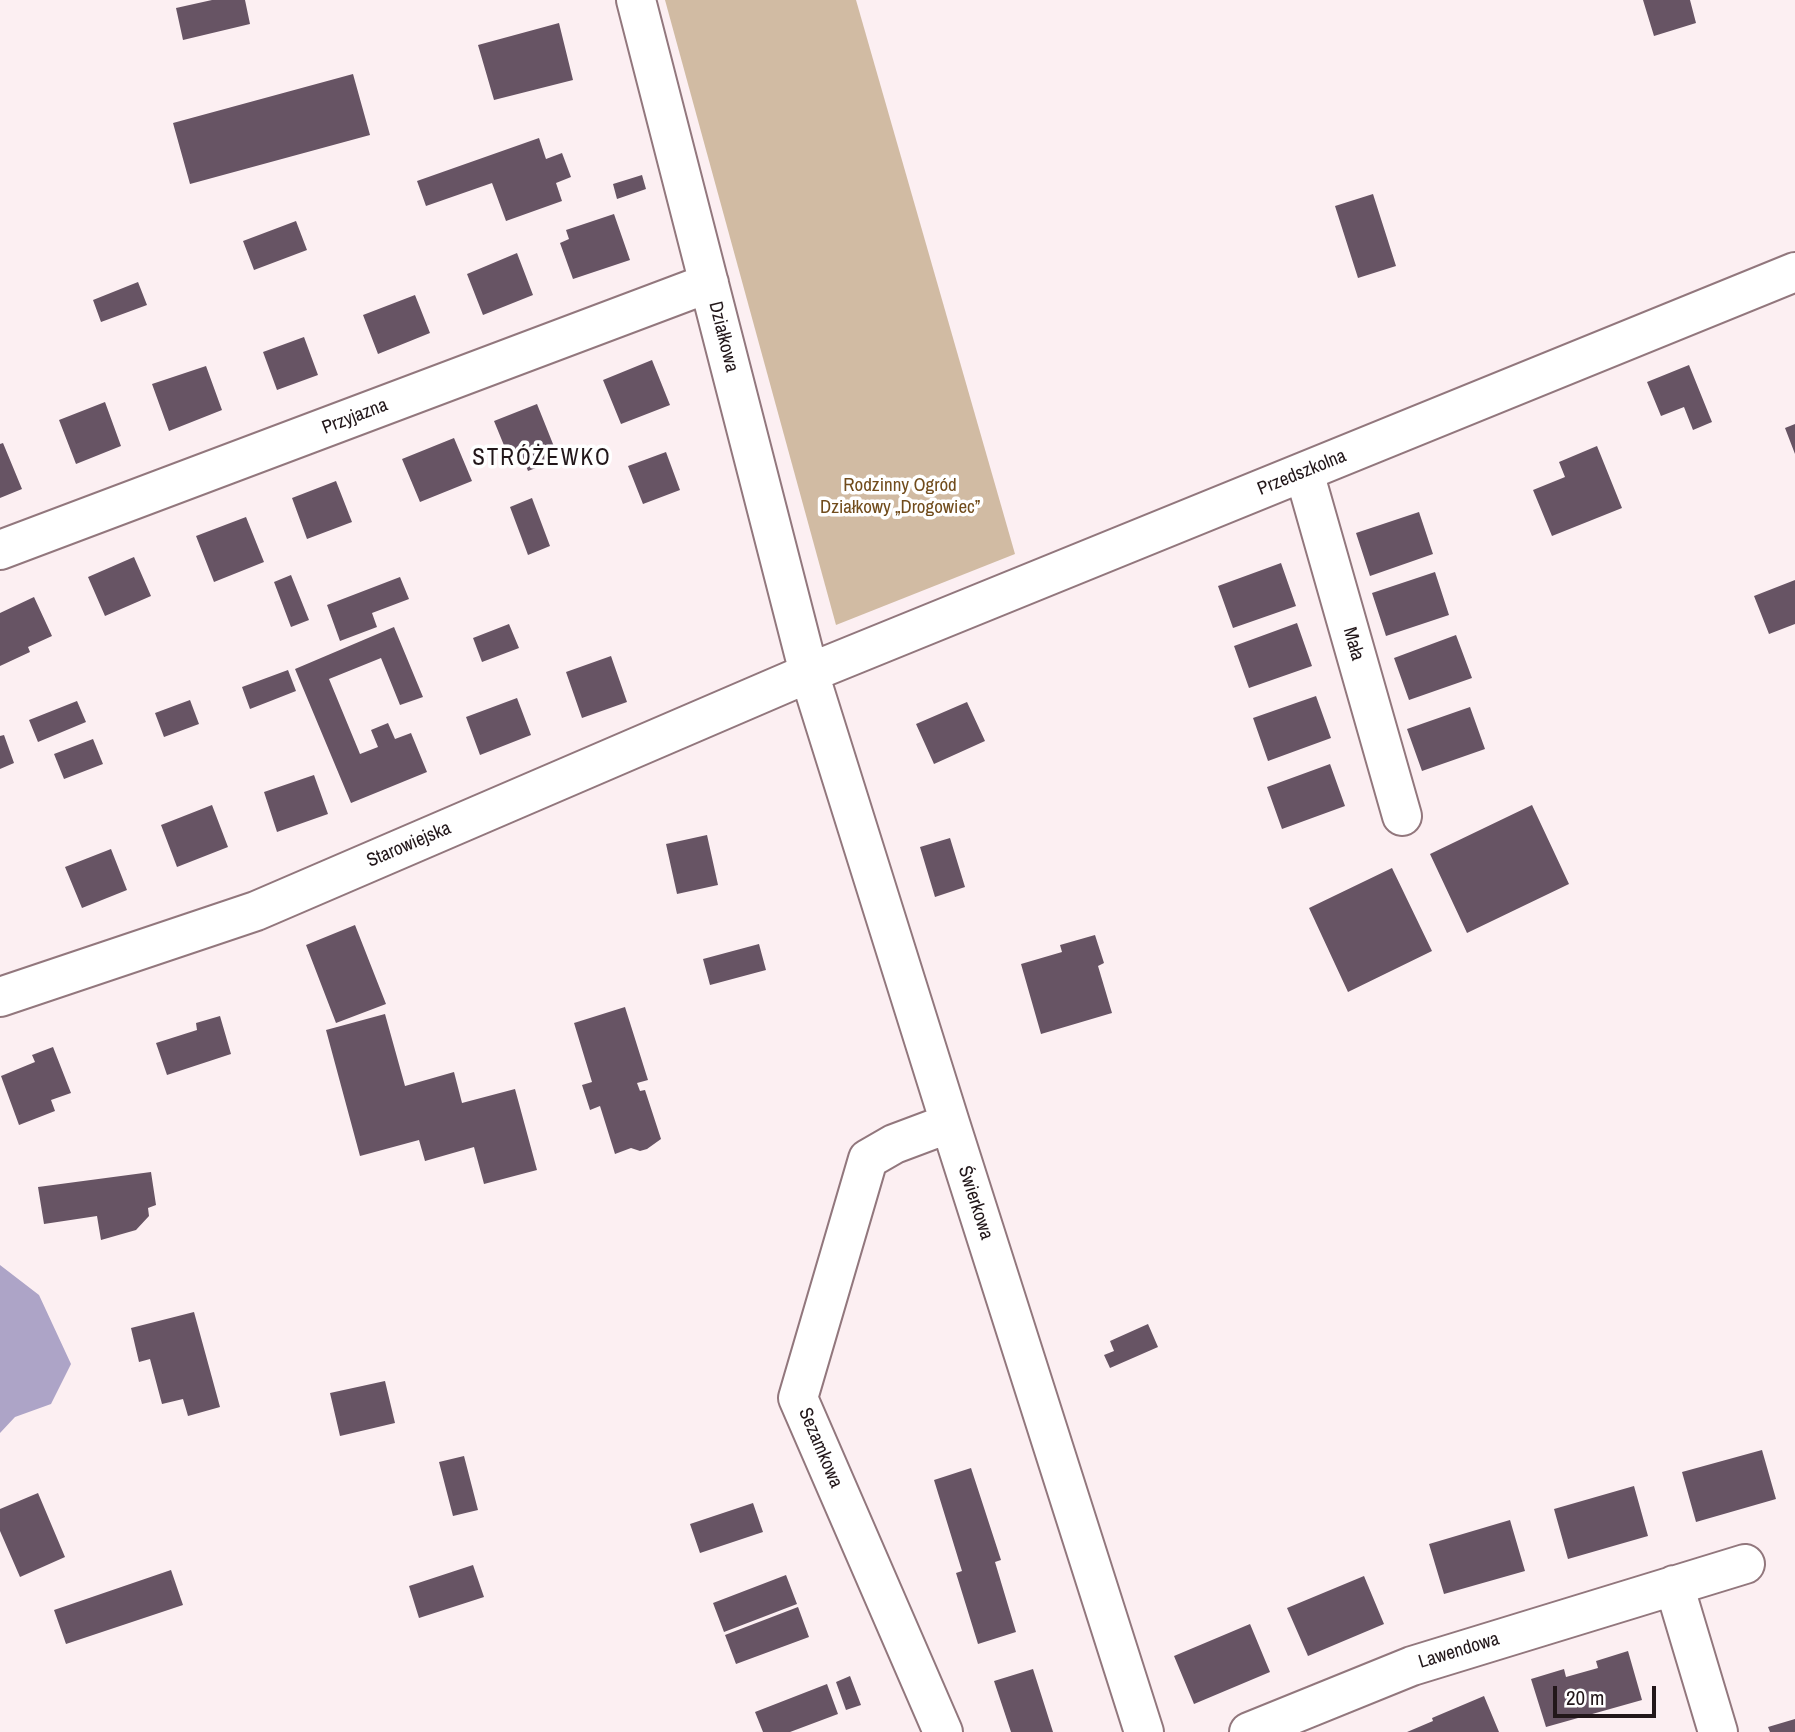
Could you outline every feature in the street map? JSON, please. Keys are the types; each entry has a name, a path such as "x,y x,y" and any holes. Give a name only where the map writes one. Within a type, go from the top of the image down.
{"street":[{"name":"Działkowa","path":"636,0 809,673"},
{"name":"Przedszkolna","path":"809,673 1795,272"},
{"name":"Przyjazna","path":"0,550 709,283"},
{"name":"Mała","path":"1304,472 1402,816"},
{"name":"Starowiejska","path":"0,998 256,911 809,673"},
{"name":"Świerkowa","path":"809,673 1144,1732"},
{"name":"Sezamkowa","path":"943,1732 798,1398 868,1159 894,1144 950,1124"},
{"name":"Lawendowa","path":"1249,1732 1412,1666 1745,1564"},
{"path":"1674,1585 1718,1732"}],"green space":[{"name":"Rodzinny Ogród Działkowy „Drogowiec”","path":"665,0 856,0 1015,554 836,625"}],"shaded area":[{"path":"0,1265 39,1295 71,1364 51,1404 15,1417 0,1433"}],"building":[{"path":"212,0 245,0 250,24 183,40 176,8"},
{"path":"1643,0 1690,0 1696,23 1654,36"},
{"path":"559,23 573,80 494,100 478,45"},
{"path":"353,74 370,135 190,184 173,123"},
{"path":"539,138 546,159 562,153 571,177 556,183 562,201 506,221 492,183 426,206 417,181"},
{"path":"642,175 646,189 617,199 613,184"},
{"path":"1373,194 1396,266 1358,278 1335,206"},
{"path":"614,214 630,260 573,279 560,243 569,239 566,230"},
{"path":"296,221 307,250 254,270 243,241"},
{"path":"517,253 533,295 483,315 467,274"},
{"path":"138,282 147,305 101,322 93,300"},
{"path":"415,295 430,333 378,354 363,315"},
{"path":"304,337 318,375 277,390 263,352"},
{"path":"652,360 670,405 621,424 603,380"},
{"path":"1689,365 1712,422 1693,430 1684,407 1661,416 1647,382"},
{"path":"206,366 222,410 169,431 152,384"},
{"path":"105,402 121,446 76,464 59,420"},
{"path":"537,404 559,459 528,471 522,455 510,460 494,421"},
{"path":"1795,424 1795,454 1785,428"},
{"path":"454,438 472,481 420,502 402,459"},
{"path":"3,443 22,489 0,498 0,444"},
{"path":"1597,446 1622,508 1552,536 1533,490 1565,477 1559,462"},
{"path":"666,452 680,490 643,504 628,466"},
{"path":"336,481 352,522 307,539 292,498"},
{"path":"532,498 550,546 528,555 510,507"},
{"path":"1419,512 1433,554 1370,576 1356,533"},
{"path":"246,517 264,562 214,582 196,536"},
{"path":"134,557 151,596 105,616 88,577"},
{"path":"1281,563 1296,606 1233,628 1218,586"},
{"path":"1435,572 1449,615 1386,636 1372,593"},
{"path":"291,575 309,620 291,627 274,582"},
{"path":"400,577 409,599 372,613 377,627 340,641 327,605"},
{"path":"1795,580 1795,624 1769,634 1754,596"},
{"path":"34,597 52,636 28,647 30,652 0,666 0,613"},
{"path":"1297,623 1312,666 1249,688 1234,646"},
{"path":"509,624 519,648 482,662 473,638"},
{"path":"394,627 423,697 400,705 381,658 329,679 360,754 378,747 371,730 388,723 395,739 411,733 427,772 351,803 295,669"},
{"path":"1456,635 1472,678 1409,700 1394,658"},
{"path":"611,656 627,702 582,718 566,672"},
{"path":"288,670 296,691 250,709 242,687"},
{"path":"1316,696 1331,738 1268,761 1253,718"},
{"path":"517,698 531,735 480,755 466,717"},
{"path":"190,700 199,724 164,737 155,713"},
{"path":"77,701 86,722 38,742 29,720"},
{"path":"967,702 985,741 934,764 916,724"},
{"path":"1470,707 1485,749 1422,771 1407,729"},
{"path":"4,735 14,763 0,769 0,736"},
{"path":"93,739 103,764 64,779 54,754"},
{"path":"1330,764 1345,806 1282,829 1267,787"},
{"path":"314,775 328,814 277,832 264,792"},
{"path":"212,805 228,847 177,867 161,825"},
{"path":"1532,805 1569,884 1467,933 1430,854"},
{"path":"707,835 718,885 677,894 666,844"},
{"path":"950,838 965,887 935,897 920,847"},
{"path":"111,849 127,890 82,908 65,867"},
{"path":"1392,868 1432,951 1348,992 1309,908"},
{"path":"355,925 386,1004 336,1023 306,945"},
{"path":"1095,935 1104,963 1098,966 1112,1013 1041,1034 1021,964 1062,952 1060,945"},
{"path":"759,944 766,970 710,985 703,959"},
{"path":"625,1007 648,1080 637,1083 640,1091 645,1090 661,1139 647,1149 640,1151 631,1148 615,1154 600,1106 590,1110 582,1085 592,1082 574,1023"},
{"path":"385,1014 405,1086 454,1072 462,1103 515,1089 537,1170 484,1184 474,1147 425,1161 419,1140 360,1156 326,1030"},
{"path":"220,1016 231,1054 167,1075 156,1043 197,1030 196,1023"},
{"path":"53,1047 71,1093 51,1100 55,1111 19,1125 1,1076 35,1062 32,1055"},
{"path":"151,1172 156,1205 148,1208 149,1216 136,1230 101,1240 97,1216 44,1224 38,1187"},
{"path":"194,1312 220,1407 188,1416 183,1399 162,1404 150,1359 139,1362 131,1328"},
{"path":"1148,1324 1158,1347 1110,1368 1104,1355 1114,1351 1110,1341"},
{"path":"385,1381 395,1423 340,1436 330,1393"},
{"path":"1762,1450 1776,1499 1696,1522 1682,1472"},
{"path":"464,1456 478,1510 453,1516 439,1462"},
{"path":"971,1468 1001,1560 995,1562 1016,1632 978,1644 956,1573 962,1571 934,1480"},
{"path":"1634,1486 1648,1536 1568,1559 1554,1509"},
{"path":"38,1493 65,1557 20,1577 0,1531 0,1509"},
{"path":"753,1503 763,1532 700,1553 690,1524"},
{"path":"1510,1520 1525,1571 1444,1594 1429,1544"},
{"path":"473,1565 484,1597 419,1618 409,1586"},
{"path":"171,1570 183,1605 66,1644 54,1610"},
{"path":"786,1575 797,1604 724,1632 713,1603"},
{"path":"1364,1576 1384,1624 1308,1656 1287,1608"},
{"path":"798,1607 809,1637 736,1664 725,1635"},
{"path":"1250,1624 1270,1672 1194,1704 1174,1656"},
{"path":"1628,1651 1642,1700 1546,1727 1531,1679 1564,1669 1566,1677 1598,1668 1596,1661"},
{"path":"1033,1669 1053,1732 1011,1732 994,1681"},
{"path":"850,1676 861,1705 846,1710 836,1682"},
{"path":"827,1684 838,1714 790,1732 763,1732 755,1712"},
{"path":"1484,1696 1499,1732 1407,1732 1433,1721 1432,1718"},
{"path":"1795,1719 1795,1732 1770,1732 1768,1727"}],"district":[{"name":"STRÓŻEWKO","path":"542,459"}]}
